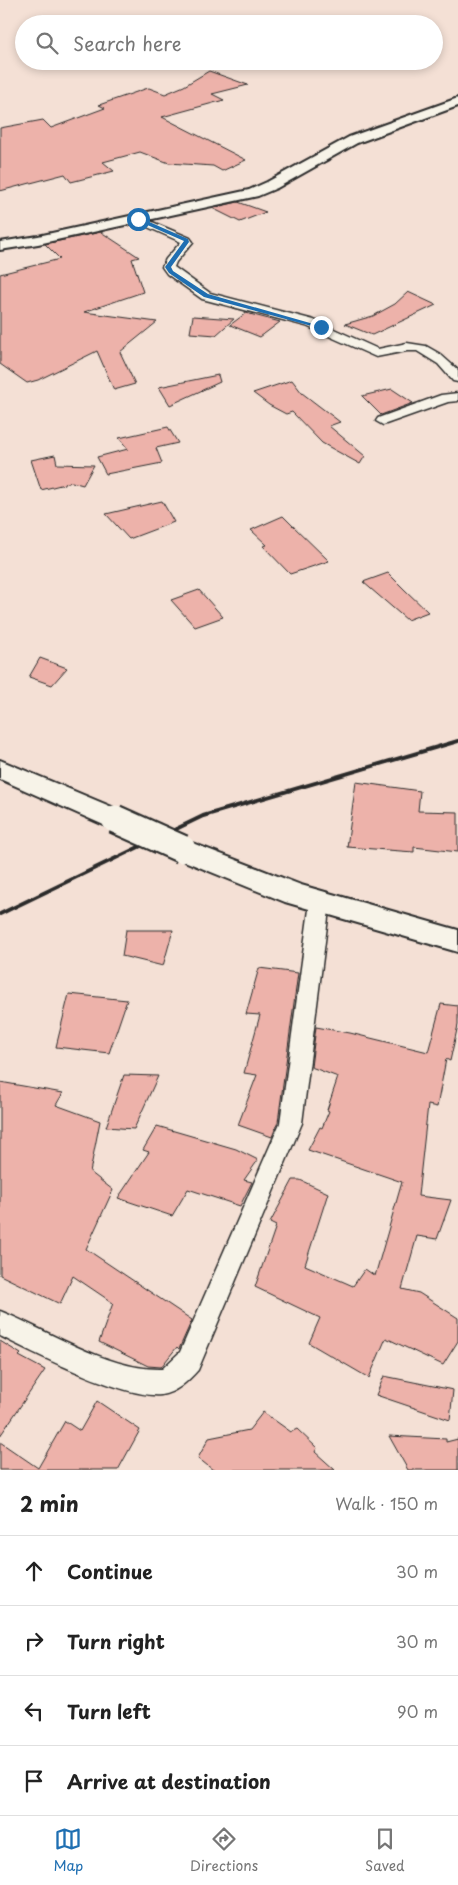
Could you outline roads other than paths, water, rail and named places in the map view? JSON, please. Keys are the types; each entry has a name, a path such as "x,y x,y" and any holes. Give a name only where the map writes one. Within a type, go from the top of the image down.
{"main road":[{"path":"0,769 182,849 320,902 458,941"},
{"path":"375,916 424,923 458,925"}],"street":[{"path":"0,246 38,240 253,193 272,185 353,140 458,102"},
{"path":"138,219 186,240 187,242 170,261 168,267 171,272 206,296 310,323 376,353 386,354 408,347 415,347 426,351 458,376"},
{"path":"382,420 446,398 458,397"},
{"path":"0,1323 45,1346 142,1383 161,1382 177,1375 189,1361 291,1123 320,902"}],"railway":[{"path":"0,914 203,816 458,741"}]}
